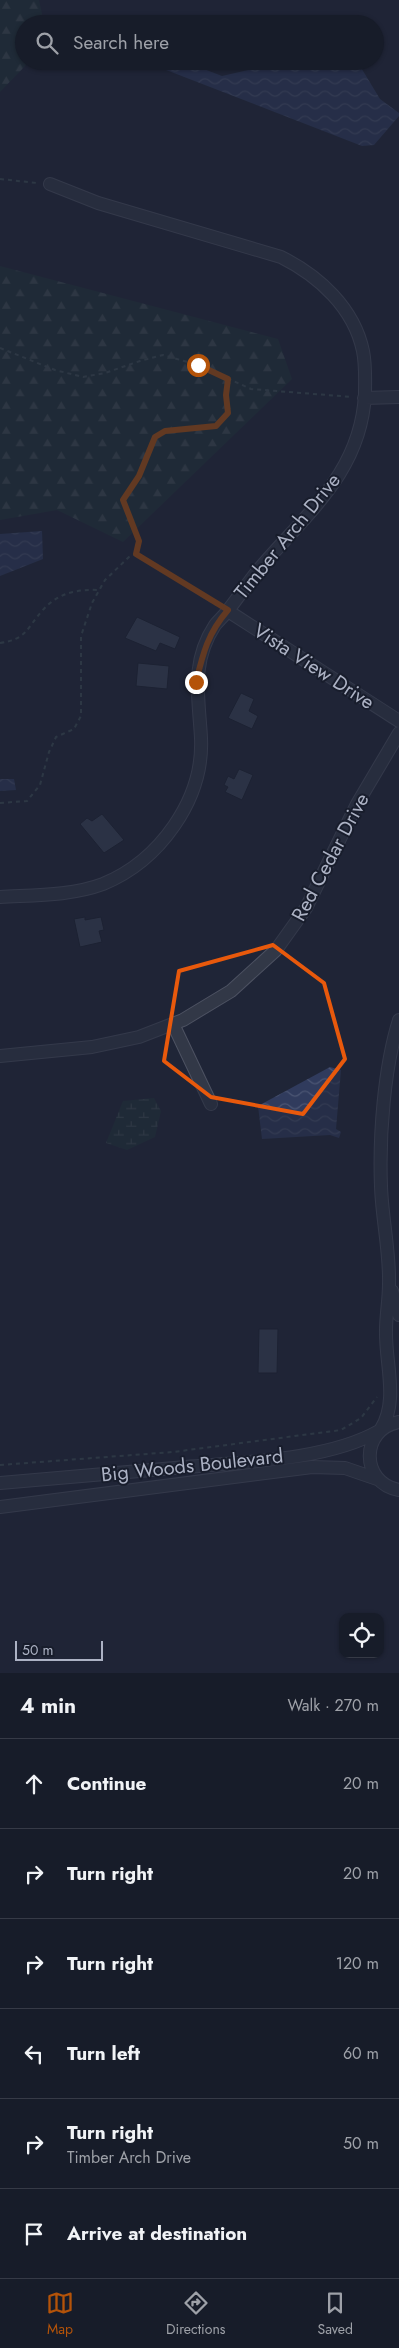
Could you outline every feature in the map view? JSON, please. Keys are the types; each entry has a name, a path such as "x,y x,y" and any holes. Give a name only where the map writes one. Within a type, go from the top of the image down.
{"street":[{"name":"Timber Arch Drive","path":"0,897 73,891 102,884 133,868 163,841 184,809 198,772 201,740 196,682 203,652 214,626 254,575 329,489 357,441 364,398 366,364 358,333 344,308 308,272 281,258 98,203 50,184"},
{"path":"364,398 399,397"},
{"name":"Vista View Drive","path":"228,610 399,721"},
{"name":"Red Cedar Drive","path":"0,1056 92,1048 139,1037 173,1024 231,990 276,950 306,908 357,804 399,733"},
{"path":"377,1479 369,1464 369,1455 374,1438 388,1420 392,1400 386,1330 389,1283 381,1186 381,1139 385,1091 399,1020"},
{"path":"173,1024 211,1104"},
{"path":"389,1283 399,1315"},
{"name":"Big Woods Boulevard","path":"0,1483 250,1462 341,1448 362,1441 380,1430 399,1422"},
{"name":"Big Woods Boulevard","path":"0,1506 285,1472 312,1467 345,1468 377,1479 392,1489 399,1490"}],"path":[{"path":"0,179 50,184"},
{"path":"0,348 55,370 83,377 106,374 140,361 163,355 198,365 251,389 364,398"},
{"path":"136,554 139,541 123,500 139,476 155,437 165,431 216,426 228,413 226,395 228,379"},
{"path":"0,803 27,801 40,785 49,752 56,737 74,729 81,716 81,636 92,603 111,574 129,557 136,554"},
{"path":"136,554 228,610"},
{"path":"0,643 23,636 42,610 62,596 79,590 99,590"},
{"path":"0,1465 173,1452 342,1430 360,1418 378,1396"}],"highlighted area":[{"path":"273,945 324,983 345,1059 303,1114 211,1097 164,1061 179,971"}],"green space":[{"path":"0,0 39,0 42,15 15,15 15,70 21,70 0,92"},
{"path":"0,266 278,339 292,379 123,542 57,510 0,520"},
{"path":"154,1098 161,1111 155,1137 127,1150 106,1143 123,1101"}],"water":[{"path":"166,70 206,70 222,76 248,70 362,70 380,99 399,113 399,116 374,145 362,146"},
{"path":"42,531 43,559 0,576 0,534"},
{"path":"0,779 14,779 16,790 0,791"},
{"path":"330,1067 341,1070 336,1129 341,1132 339,1138 330,1135 262,1139 258,1106"}],"building":[{"path":"137,617 180,637 175,649 160,643 156,651 125,638"},
{"path":"138,663 169,666 167,689 136,686"},
{"path":"241,693 254,699 249,711 258,716 252,729 228,718"},
{"path":"239,769 253,775 242,800 225,792 228,787 224,785 228,776 234,779"},
{"path":"102,814 124,840 104,853 80,824 87,818 92,821"},
{"path":"85,917 85,920 101,917 104,930 99,931 102,942 80,947 74,919"},
{"path":"259,1329 278,1329 277,1373 258,1373"}],"route":[{"path":"196,682 203,652 214,626 228,610 136,554 139,541 123,500 139,476 155,437 165,431 216,426 228,413 226,395 228,379 198,365"}]}
